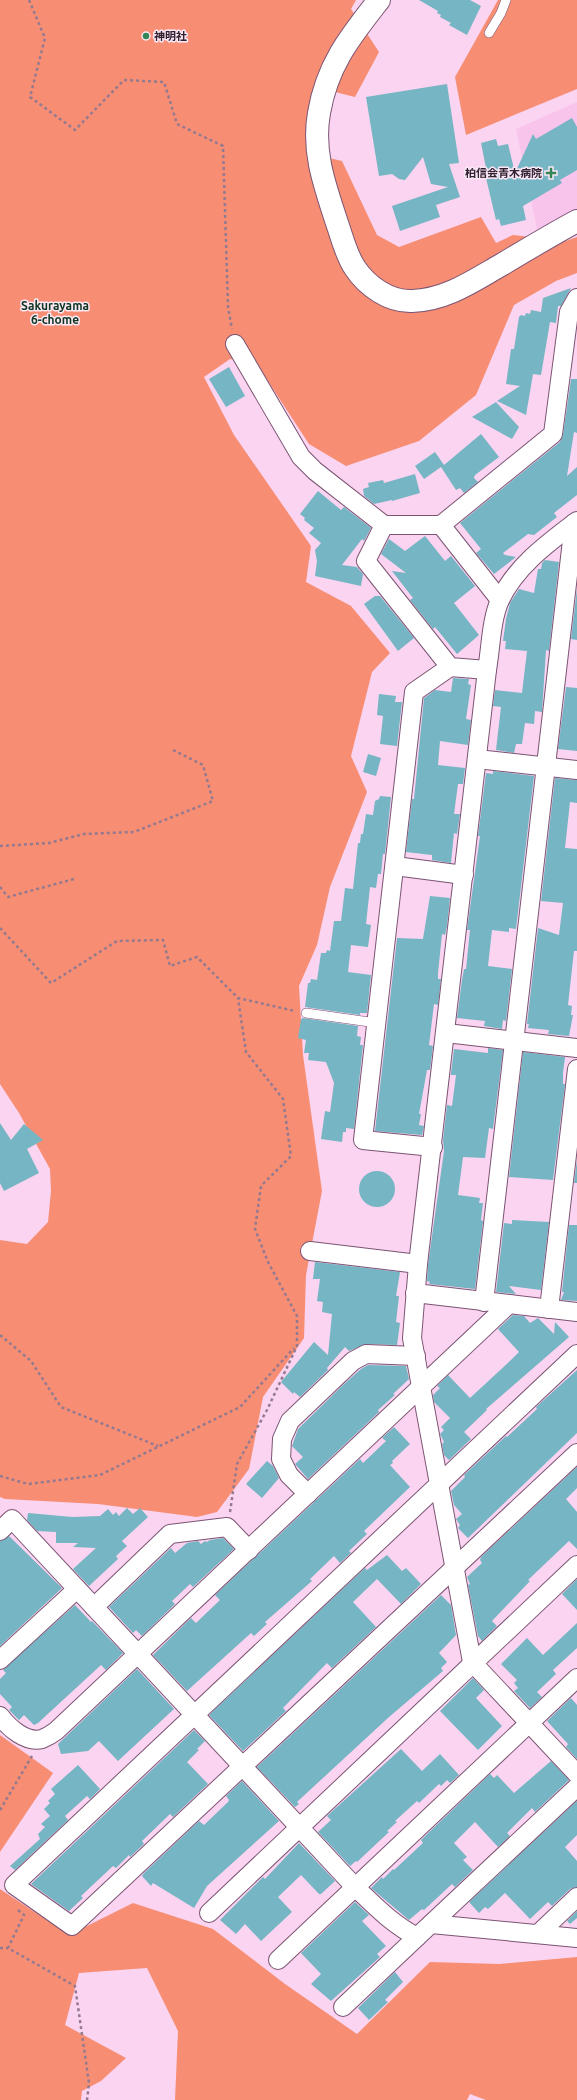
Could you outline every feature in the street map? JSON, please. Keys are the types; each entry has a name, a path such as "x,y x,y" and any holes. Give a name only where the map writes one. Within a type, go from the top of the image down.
{"street":[{"path":"379,0 347,41 330,73 319,114 317,148 320,173 341,235 354,267 370,285 390,298 411,301 436,299 457,290 577,221"},
{"path":"235,344 301,457 315,471 384,525 441,524 553,434 569,312 577,298"},
{"path":"575,522 537,552 518,573 500,600 495,621 487,670 433,1147 418,1264 412,1338 472,1662 577,1774"},
{"path":"484,1302 575,522"},
{"path":"441,524 500,600"},
{"path":"384,525 366,561 450,667"},
{"path":"433,1147 363,1140 414,692 450,667 487,670"},
{"path":"477,759 577,770"},
{"path":"395,866 464,875"},
{"path":"446,1033 577,1048"},
{"path":"549,1309 577,1069"},
{"path":"310,1251 418,1264"},
{"path":"415,1293 577,1312"},
{"path":"0,1716 18,1734 31,1739 42,1739 56,1731 509,1304"},
{"path":"308,1494 290,1475 281,1459 282,1439 290,1421 353,1361 366,1354 416,1356"},
{"path":"577,1354 14,1884 72,1926 577,1453"},
{"path":"4,1521 77,1589 355,1887 387,1918 400,1928 417,1937"},
{"path":"94,1607 170,1534 227,1527 248,1550"},
{"path":"209,1913 577,1564"},
{"path":"0,1660 77,1589"},
{"path":"278,1960 577,1678"},
{"path":"343,2007 577,1787"},
{"path":"538,1934 577,1897"},
{"path":"431,1924 577,1938"}],"lane":[{"path":"489,33 501,13 506,0"},
{"path":"306,1013 377,1022"}],"path":[{"path":"29,0 44,38 30,97 75,130 124,80 164,82 177,124 223,146 228,307 235,344"},
{"path":"0,846 49,843 84,834 134,832 214,801 203,765 173,750"},
{"path":"0,887 8,897 74,880"},
{"path":"0,928 51,983 117,941 163,940 170,966 197,957 238,998 306,1013"},
{"path":"227,1527 237,1464 267,1410 297,1346 298,1316 268,1262 255,1229 261,1186 291,1156 283,1099 246,1052 238,998"},
{"path":"0,1335 31,1361 61,1407 158,1446"},
{"path":"0,1476 28,1484 100,1475 240,1407 297,1346"},
{"path":"0,1810 42,1739"},
{"path":"8,1948 24,1915 15,1906"},
{"path":"0,1948 8,1948 74,1986 89,2083 87,2100"}],"shaded area":[{"path":"0,0 356,0 351,9 379,52 355,97 319,88 329,158 342,161 377,235 399,247 481,217 496,243 513,235 566,241 577,237 577,273 556,281 514,305 476,395 419,441 346,466 309,444 256,363 230,359 204,377 234,435 311,546 306,582 351,606 390,653 372,672 351,756 367,792 330,887 317,945 299,986 303,1055 322,1191 306,1275 304,1338 263,1397 249,1469 217,1512 197,1517 98,1504 5,1499 0,1497 0,1240 27,1244 48,1222 51,1191 50,1169 19,1113 0,1084"},
{"path":"498,0 577,0 577,89 466,135 455,77"},
{"name":"柏信会青木病院","path":"577,102 577,217 538,234 516,129"},
{"path":"0,1735 53,1773 0,1852"},
{"path":"0,1889 69,1935 133,1903 213,1929 285,1984 357,2034 430,1962 499,1964 577,1957 577,2100 486,2100 470,2094 467,2100 175,2100 178,2031 147,1968 79,1973 65,2025 126,2058 101,2081 82,2091 81,2100 0,2100"}],"building":[{"path":"419,0 470,0 481,6 467,35 449,25 451,23 440,17 441,15 437,13 438,11"},
{"path":"447,84 459,163 449,164 460,197 436,205 440,217 400,231 392,206 448,187 431,184 423,157 405,180 399,179 392,174 379,176 366,97"},
{"path":"572,118 577,127 577,170 560,180 562,183 523,206 526,220 501,226 499,219 496,220 486,178 488,178 481,143 496,139 498,146 508,144 515,173 533,134 536,139"},
{"path":"571,288 561,306 558,306 556,323 550,322 541,375 533,374 526,415 497,401 520,386 506,384 511,349 514,349 519,317 521,315 525,316 526,313 530,314 531,310 541,312 543,298"},
{"path":"229,367 245,396 226,407 209,379"},
{"path":"571,379 577,379 577,433 574,432 567,476 577,467 577,495 554,513 557,517 534,535 528,534 503,553 505,555 516,557 494,574 476,553 481,549 460,523 560,442 563,435"},
{"path":"496,402 519,427 512,439 472,417"},
{"path":"481,434 499,457 475,475 474,478 478,482 464,493 460,488 456,490 441,467 424,479 415,466 435,452 444,465"},
{"path":"415,474 420,493 392,501 374,504 364,496 363,489 369,487 368,483 383,480 384,483"},
{"path":"318,491 341,510 344,507 371,528 364,541 362,539 342,565 357,567 363,574 361,586 315,576 317,561 315,550 321,543 309,533 314,528 304,520 305,518 300,514"},
{"path":"425,536 445,561 451,556 475,586 454,603 479,635 457,654 435,627 433,629 410,600 413,598 392,571 406,573 381,554 389,539 405,551"},
{"path":"545,560 559,562 549,651 546,650 542,712 535,711 534,724 525,723 522,744 516,744 514,753 496,750 501,707 493,706 495,690 522,693 527,651 505,649 506,641 503,641 510,603 519,589 534,593 538,569 541,569 542,563"},
{"path":"577,589 577,640 571,639"},
{"path":"375,596 380,596 414,638 398,651 364,604"},
{"path":"453,678 469,679 468,684 471,685 466,719 471,720 468,745 440,741 438,765 465,768 463,784 458,784 454,814 460,814 457,834 454,833 451,863 432,860 432,855 406,852 412,799 414,799 424,698 435,690 451,692"},
{"path":"566,687 577,688 577,751 558,749"},
{"path":"379,694 396,696 395,702 402,702 397,746 380,744 383,716 377,715"},
{"path":"368,754 381,758 376,776 363,772"},
{"path":"493,771 534,776 516,929 509,928 509,932 492,930 488,966 512,969 506,1021 503,1020 502,1029 484,1026 485,1021 457,1018 464,969 466,969 470,930 467,930 480,836 478,836 486,773 493,774"},
{"path":"555,778 577,780 577,803 570,802 565,848 577,849 577,951 574,951 568,1005 572,1006 571,1015 573,1015 569,1036 548,1034 549,1030 528,1028 529,1024 527,1024 538,928 559,935 563,903 541,901"},
{"path":"380,796 391,797 385,854 383,854 381,874 378,874 376,888 370,887 366,924 371,925 368,947 351,945 348,972 371,975 367,1013 360,1013 360,1015 305,1007 308,983 310,983 311,979 317,980 321,953 326,953 327,950 330,951 334,921 341,921 345,888 353,889 358,843 360,843 361,834 363,834 366,814 373,815 375,801 379,799"},
{"path":"430,896 450,898 445,935 442,934 438,973 438,979 441,979 438,1005 434,1004 429,1045 433,1046 430,1070 427,1070 419,1114 421,1114 419,1125 424,1126 422,1135 375,1131 397,938 423,939"},
{"path":"303,1018 358,1026 357,1036 361,1037 360,1045 363,1045 354,1129 346,1128 346,1132 343,1132 342,1142 321,1139 325,1111 330,1112 334,1083 326,1062 308,1060 309,1053 304,1053 306,1040 298,1038 301,1019"},
{"path":"488,1048 503,1050 493,1129 489,1128 485,1158 463,1157 458,1195 480,1198 479,1203 483,1203 481,1220 483,1221 475,1289 429,1284 430,1282 427,1281 428,1265 444,1151 443,1140 447,1105 452,1106 456,1075 451,1075 454,1049 488,1053"},
{"path":"523,1052 565,1057 563,1084 565,1084 553,1180 509,1177"},
{"path":"0,1123 11,1140 24,1124 43,1140 27,1149 39,1173 4,1191 0,1183"},
{"path":"577,1160 577,1183 574,1183"},
{"path":"381,1171 390,1176 394,1182 394,1196 390,1202 381,1207 373,1207 364,1202 360,1196 359,1185 364,1176 370,1172"},
{"path":"512,1220 549,1222 541,1290 509,1286 516,1294 496,1292 504,1223 512,1224"},
{"path":"569,1225 577,1225 577,1301 561,1300 564,1292 562,1292"},
{"path":"315,1262 400,1272 396,1296 399,1296 396,1322 400,1323 397,1345 366,1344 349,1351 345,1347 327,1368 328,1370 300,1397 294,1392 293,1394 281,1382 314,1342 328,1355 332,1314 322,1312 323,1302 317,1301 320,1279 313,1279"},
{"path":"513,1315 524,1316 530,1323 538,1318 554,1334 555,1322 569,1337 486,1409 487,1410 464,1432 471,1439 449,1460 444,1455 442,1444 444,1442 440,1434 444,1430 441,1427 450,1418 434,1402 433,1395 440,1388 437,1386 448,1375 470,1398 519,1352 498,1329"},
{"path":"368,1365 406,1366 409,1379 393,1394 395,1395 378,1410 379,1412 308,1479 295,1464 303,1457 292,1446 298,1429 343,1385 361,1369"},
{"path":"577,1370 577,1433 468,1538 458,1528 460,1525 456,1519 462,1514 454,1505 451,1491 465,1477 464,1475 506,1436 507,1437 537,1409 536,1407"},
{"path":"394,1427 410,1444 392,1461 393,1463 390,1465 410,1487 364,1531 367,1534 349,1551 351,1553 340,1563 334,1556 310,1579 312,1581 265,1622 267,1624 254,1636 251,1633 187,1691 153,1655 191,1618 196,1623 220,1600 215,1595 360,1459 363,1463 386,1441 382,1438"},
{"path":"267,1461 273,1466 279,1478 262,1498 246,1484"},
{"path":"577,1467 577,1488 566,1499 577,1512 577,1549 569,1541 528,1580 530,1581 492,1621 497,1626 482,1641 478,1636 468,1585 470,1584 467,1577 482,1563 480,1560 481,1557"},
{"path":"127,1508 133,1514 140,1508 148,1517 122,1541 127,1546 116,1556 118,1559 89,1586 73,1569 96,1548 73,1547 78,1543 56,1543 56,1532 37,1531 27,1520 28,1513 72,1517 100,1516 108,1509 113,1515 116,1512 119,1516"},
{"path":"9,1536 62,1588 0,1646 0,1541"},
{"path":"223,1538 234,1549 193,1587 190,1584 172,1601 175,1604 142,1636 136,1630 133,1633 109,1607 171,1548 175,1553 187,1543 198,1541 201,1544 205,1541 207,1542 210,1540"},
{"path":"387,1555 402,1571 406,1568 421,1584 401,1604 377,1579 353,1602 376,1627 332,1668 327,1663 283,1708 286,1711 243,1751 209,1715 365,1568 367,1570"},
{"path":"577,1579 577,1610 562,1594"},
{"path":"441,1595 451,1605 456,1635 439,1653 447,1662 441,1668 443,1671 389,1717 297,1802 299,1804 295,1807 257,1767"},
{"path":"75,1605 123,1653 106,1670 101,1665 38,1723 34,1725 24,1715 19,1720 9,1710 12,1707 0,1694 0,1679 6,1673 3,1670"},
{"path":"577,1623 577,1648 553,1670 556,1674 537,1692 542,1697 530,1708 514,1691 518,1688 514,1683 517,1680 501,1664 527,1638 543,1655"},
{"path":"137,1669 174,1709 118,1761 99,1741 88,1751 61,1754 58,1744"},
{"path":"473,1678 484,1690 476,1698 502,1726 478,1750 440,1711"},
{"path":"571,1698 577,1705 577,1759 566,1747 568,1744 547,1721"},
{"path":"194,1730 205,1741 197,1749 199,1750 187,1762 208,1784 173,1817 170,1814 142,1841 144,1844 130,1857 129,1855 116,1868 113,1866 81,1896 83,1898 69,1911 31,1884"},
{"path":"401,1749 422,1771 440,1754 459,1775 450,1783 447,1780 441,1786 439,1784 419,1803 417,1801 395,1821 397,1822 387,1831 389,1832 357,1862 356,1861 350,1866 318,1832 331,1820 327,1816"},
{"path":"551,1761 569,1780 535,1812 532,1808 507,1833 510,1836 498,1847 475,1822 454,1843 467,1857 463,1860 473,1870 455,1887 452,1884 424,1910 422,1909 409,1920 371,1888 382,1877 383,1879 393,1869 394,1870 423,1843 421,1840 490,1774 494,1778 497,1775 514,1793"},
{"path":"78,1765 100,1789 90,1799 87,1796 65,1816 68,1820 15,1870 10,1866 40,1839 38,1834 45,1827 41,1824 50,1816 44,1809 50,1803 48,1801 55,1794 51,1789"},
{"path":"242,1781 279,1821 207,1886 194,1908 153,1883 151,1886 142,1876 144,1873 199,1821 204,1825 228,1802 229,1800 226,1796"},
{"path":"577,1801 577,1835 565,1847 577,1861 577,1887 570,1889 552,1906 548,1902 530,1919 505,1893 488,1909 485,1907 479,1913 469,1902"},
{"path":"299,1843 335,1881 321,1894 319,1894 301,1875 278,1897 292,1912 261,1941 245,1924 236,1934 220,1920 263,1877 265,1879"},
{"path":"355,1902 369,1915 362,1921 386,1946 377,1954 380,1957 331,2001 311,1984 321,1974 301,1953"},
{"path":"577,1911 577,1918 570,1924 567,1921"},
{"path":"395,1972 403,1982 385,2000 388,2002 369,2020 358,2008"}],"place":[{"name":"神明社","path":"146,36"},
{"name":"柏信会青木病院","path":"551,173"}],"district":[{"name":"Sakurayama 6-chome","path":"55,312"}]}
